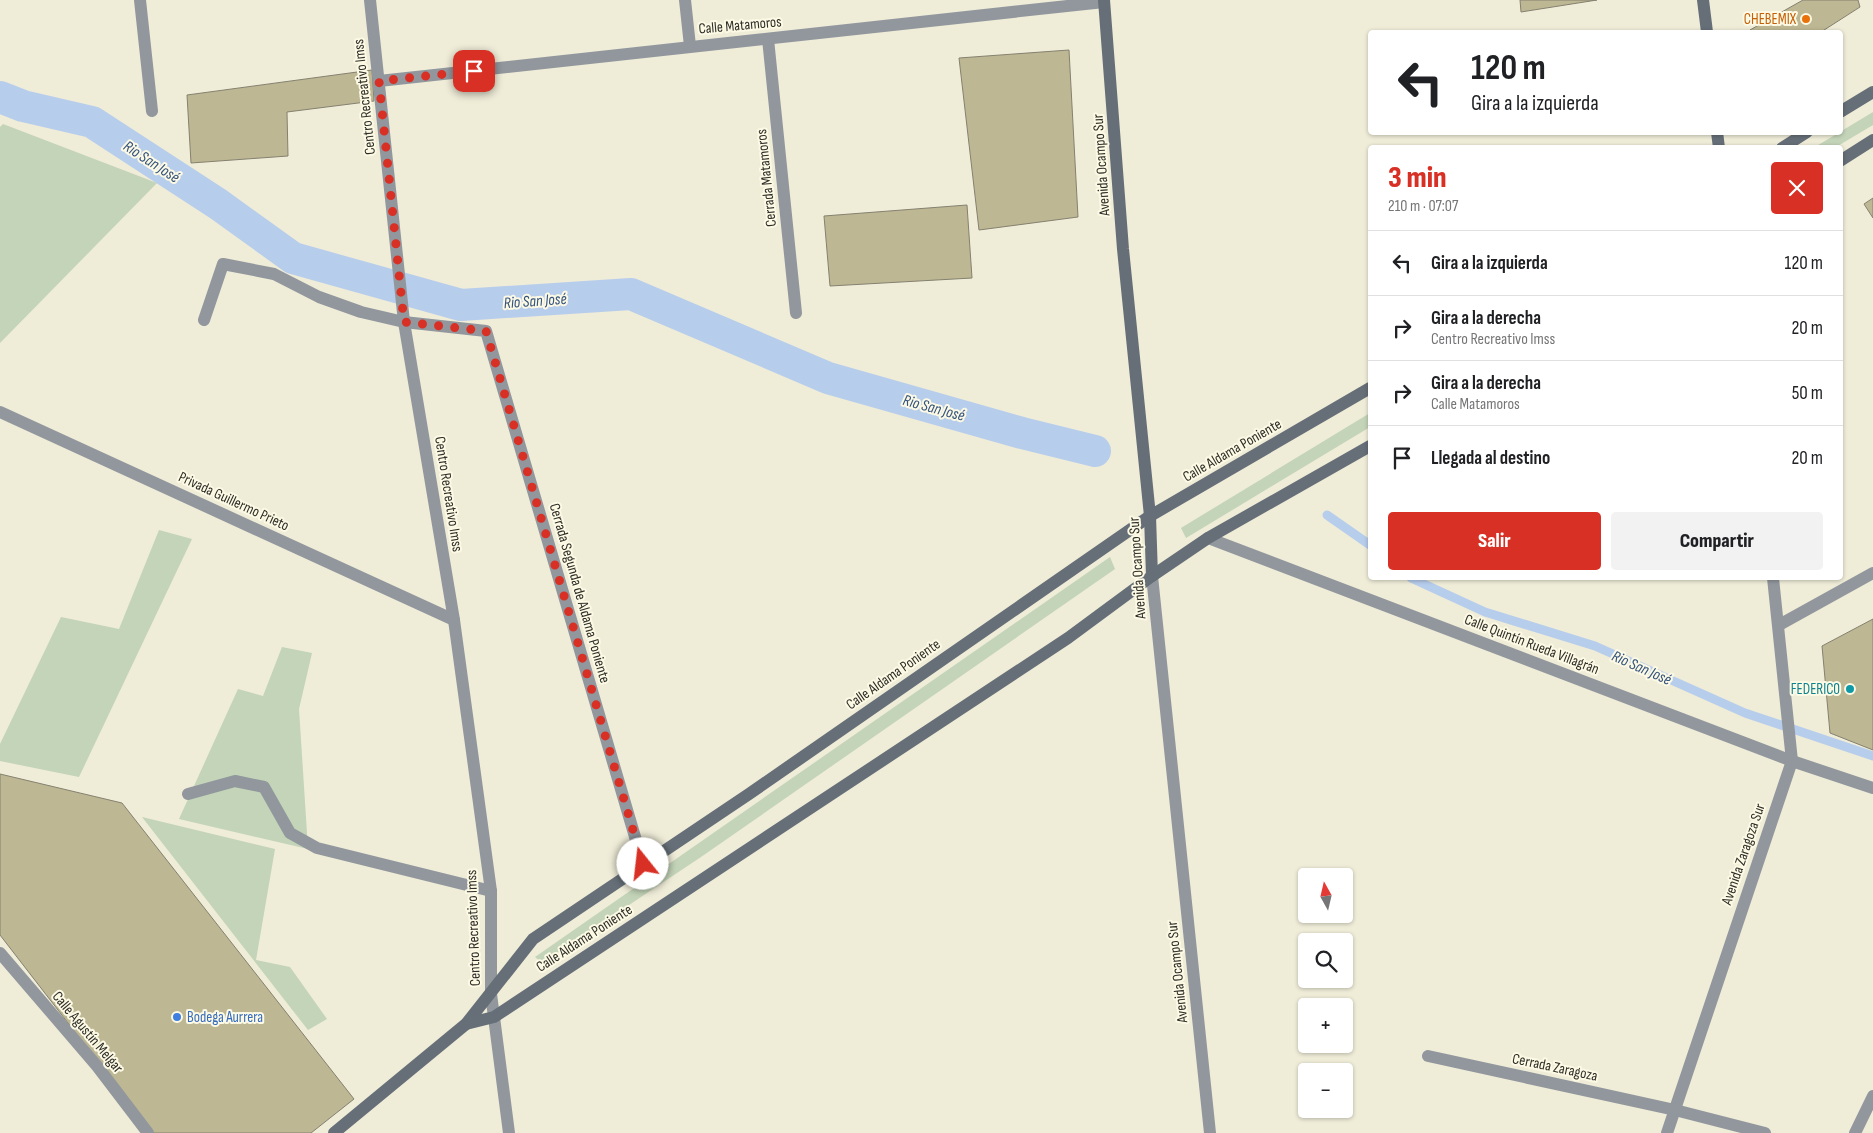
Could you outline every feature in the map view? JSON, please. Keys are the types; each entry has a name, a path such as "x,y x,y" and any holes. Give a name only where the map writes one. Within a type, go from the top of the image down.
{"main road":[{"path":"1703,0 1707,30"},
{"name":"Avenida Ocampo Sur","path":"1104,1 1123,249 1150,516 1152,576"},
{"path":"1843,110 1873,92"},
{"path":"1787,145 1802,135"},
{"path":"1843,159 1873,140"},
{"name":"Calle Aldama Poniente","path":"334,1133 466,1024 534,939 749,794 1150,516 1368,389"},
{"name":"Calle Aldama Poniente","path":"466,1024 494,1017 1068,638 1152,576 1208,538 1368,447"}],"street":[{"path":"140,0 152,111"},
{"name":"Centro Recreativo Imss","path":"370,0 404,322 454,620 491,891 491,994 509,1133"},
{"path":"685,0 690,46"},
{"name":"Calle Matamoros","path":"379,81 1104,1"},
{"name":"Cerrada Matamoros","path":"768,39 796,313"},
{"path":"204,320 223,264 274,274 320,297 361,312 404,322"},
{"name":"Cerrada Segunda de Aldama Poniente","path":"404,322 486,331 643,864"},
{"name":"Privada Guillermo Prieto","path":"0,412 454,620"},
{"name":"Calle Quintín Rueda Villagrán","path":"1208,538 1792,761 1873,788"},
{"path":"1779,625 1873,573"},
{"name":"Avenida Ocampo Sur","path":"1152,576 1210,1133"},
{"name":"Avenida Zaragoza Sur","path":"1667,1133 1792,761 1773,580"},
{"path":"188,794 235,781 264,787 290,833 317,848 491,891"},
{"name":"Calle Agustín Melgar","path":"0,953 97,1066 148,1133"},
{"name":"Cerrada Zaragoza","path":"1428,1056 1675,1110 1765,1133"},
{"path":"1855,1133 1873,1096"}],"green space":[{"path":"1873,112 1873,125 1839,145 1818,145 1835,135 1843,135 1843,130"},
{"path":"3,124 157,183 0,343 0,127"},
{"path":"1368,414 1368,428 1186,538 1181,528"},
{"path":"159,530 192,539 79,777 0,761 0,744 61,617 119,629"},
{"path":"1110,557 1115,569 701,857 542,963 535,957"},
{"path":"282,647 312,653 299,709 308,849 179,819 238,689 263,696"},
{"path":"142,817 275,849 256,960 290,967 327,1019 308,1030"}],"building":[{"path":"1520,0 1597,0 1521,12"},
{"name":"CHEBEMIX","path":"1803,0 1858,0 1860,7 1824,30 1750,30"},
{"path":"1069,50 1078,217 979,230 959,58"},
{"path":"372,70 374,101 287,112 288,156 191,163 187,95"},
{"path":"1873,198 1873,218 1864,204"},
{"path":"967,205 972,278 830,286 824,216"},
{"name":"FEDERIC0","path":"1873,619 1873,750 1830,733 1822,646"},
{"name":"Bodega Aurrera","path":"0,774 122,803 354,1099 311,1133 153,1133 0,935"}],"waterway":[{"name":"Rio San José","path":"0,97 23,106 92,122 218,204 293,258 461,305 631,294 828,378 1022,433 1095,451"},
{"name":"Rio San José","path":"1327,515 1368,544"},
{"name":"Rio San José","path":"1415,580 1485,612 1595,646 1745,713 1873,756"}],"place":[{"name":"CHEBEMIX","path":"1806,19"},
{"name":"FEDERIC0","path":"1850,689"},
{"name":"Bodega Aurrera","path":"177,1017"}],"route":[{"path":"474,71 379,81 404,322 486,331 643,864"}]}
